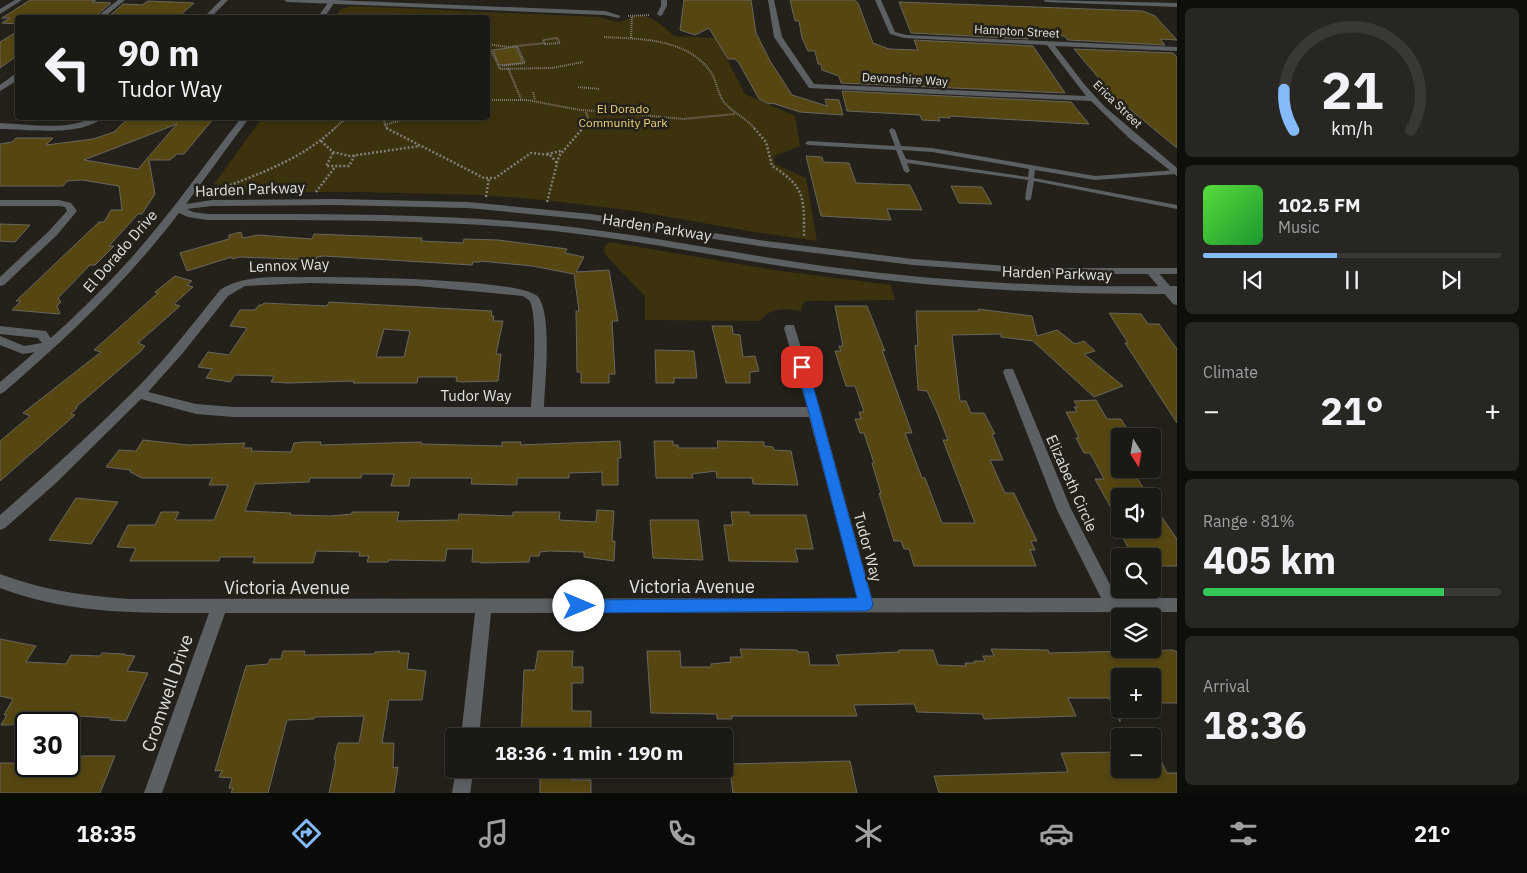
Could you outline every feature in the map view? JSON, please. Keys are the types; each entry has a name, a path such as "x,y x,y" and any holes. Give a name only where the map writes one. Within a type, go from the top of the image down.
{"street":[{"path":"0,12 19,0"},
{"path":"102,15 122,0"},
{"path":"209,15 224,0"},
{"path":"287,0 605,13 618,16"},
{"path":"660,14 664,6 664,0"},
{"name":"Devonshire Way","path":"771,0 778,37 812,86 1094,99"},
{"name":"Hampton Street","path":"878,0 892,32 901,36 1177,49"},
{"path":"1046,0 1177,5"},
{"path":"322,15 332,1"},
{"path":"1165,5 1171,10"},
{"name":"Erica Street","path":"1050,44 1071,73 1114,120 1177,173"},
{"path":"0,89 15,78"},
{"path":"0,126 74,126 94,120"},
{"name":"El Dorado Drive","path":"0,389 50,346 126,270 177,208 243,120"},
{"name":"Harden Parkway","path":"177,208 209,203 353,202 468,205 592,216 827,253 913,262 1034,271 1177,271"},
{"path":"0,203 59,203 70,207 72,211 0,283"},
{"name":"Harden Parkway","path":"177,208 191,215 207,218 422,218 506,224 611,235 781,263 895,278 1030,288 1172,290"},
{"path":"1152,272 1172,290 1177,301"},
{"name":"Lennox Way","path":"0,524 57,473 139,394 195,330 224,293 239,284 259,281 310,280 418,283 511,290 526,293 534,298 537,304 540,341 537,412"},
{"name":"Tudor Way","path":"790,328 815,412 866,604"},
{"path":"0,330 42,334 50,346 23,350 0,340"},
{"name":"Elizabeth Circle","path":"1009,372 1064,510 1112,604"},
{"name":"Tudor Way","path":"139,394 175,404 214,411 815,412"},
{"name":"Victoria Avenue","path":"0,581 47,597 85,603 139,607 866,604 1177,605"},
{"name":"Cromwell Drive","path":"153,793 218,607"},
{"path":"471,728 484,607"},
{"path":"461,793 464,778"}],"lane":[{"path":"892,130 907,171"},
{"path":"808,143 932,150 1099,179 1177,173"},
{"path":"903,161 1031,179 1177,207"},
{"path":"1028,199 1032,167"}],"path":[{"path":"631,38 632,16 643,16"},
{"path":"604,37 660,41 699,59 711,72 722,100 735,114 749,121 767,144 772,166 790,178 800,192 803,202 804,241"},
{"path":"490,45 497,47 560,43 557,38 543,40 544,43"},
{"path":"499,67 525,64 517,46"},
{"path":"490,48 499,67"},
{"path":"499,67 520,67 531,70 556,68 569,62 583,62"},
{"path":"508,68 521,99"},
{"path":"578,87 599,89"},
{"path":"533,92 535,100"},
{"path":"490,100 535,100 576,108 586,112 597,111 683,119 735,114"},
{"path":"597,111 600,106 607,106 612,109 610,112"},
{"path":"547,202 556,174 557,163 563,149 583,128 588,118 586,112"},
{"path":"209,203 215,190 278,167 321,141 346,120"},
{"path":"384,120 386,128 484,178 495,178 529,153 553,153 563,149"},
{"path":"385,125 400,120"},
{"path":"321,141 333,153 355,155 422,146"},
{"path":"333,153 326,166 349,166 355,155"},
{"path":"543,153 553,158 557,163"},
{"path":"314,194 335,167"},
{"path":"486,197 489,178"}],"green space":[{"name":"El Dorado Community Park","path":"352,6 599,17 619,22 638,15 655,21 674,36 716,38 745,94 795,116 800,146 774,156 775,164 806,178 817,241 635,211 544,200 482,195 359,192 222,192 220,185 214,184 261,120 490,120 490,15 336,15 341,9"},
{"path":"610,242 774,270 891,285 895,300 804,301 801,311 773,311 764,316 760,321 645,320 645,296 604,252 605,246"}],"building":[{"path":"30,0 96,0 92,2 111,3 97,15 15,15 15,24 2,23 10,18 2,18"},
{"path":"684,0 751,0 756,33 770,61 792,95 827,106 825,99 839,100 843,115 800,112 772,103 769,104 759,99 739,63 735,59 728,59 709,28 695,35 680,30"},
{"path":"790,0 854,0 858,3 873,43 889,49 918,50 914,40 1033,46 1065,93 841,83 839,76 822,70 821,64 818,64 815,51 808,51 802,38 799,21 795,21"},
{"path":"148,1 194,3 180,15 110,15 123,4 142,5"},
{"path":"899,2 1143,11 1155,16 1177,40 1160,39 1165,45 1068,40 1064,36 1025,34 1028,39 911,33"},
{"path":"15,33 15,57 0,68 0,42"},
{"path":"516,47 523,63 499,65 493,50"},
{"path":"1074,49 1173,53 1177,57 1177,148 1115,97"},
{"path":"842,91 1071,102 1089,124 949,116 950,118 938,117 940,121 922,120 920,115 847,111"},
{"path":"126,120 212,120 184,154 177,154 170,160 149,160 155,194 142,214 138,214 109,246 114,246 95,265 90,265 58,298 61,302 57,306 60,314 12,310 21,301 16,301 99,222 104,222 111,210 122,210 119,186 82,180 67,181 63,186 0,186 0,144 12,142 16,138 53,138 46,145 93,139 114,132","holes":["177,124 138,169 84,160"]},
{"path":"806,156 822,157 823,162 849,163 856,183 910,185 922,210 887,209 891,220 821,216"},
{"path":"951,186 982,187 992,204 959,203"},
{"path":"0,224 30,225 15,242 0,241"},
{"path":"241,232 243,238 258,235 312,239 314,234 422,238 421,241 463,243 464,239 498,240 567,249 565,253 584,257 576,272 609,270 618,321 612,321 615,374 609,374 609,383 581,383 581,372 577,372 576,311 579,311 574,274 532,266 480,261 473,262 472,265 324,256 317,257 316,260 240,257 232,259 232,257 187,271 180,253 229,239 229,235"},
{"path":"175,276 192,281 187,285 193,287 174,304 180,306 138,343 145,346 141,351 76,407 71,414 75,415 0,481 0,441 30,416 23,413 101,352 94,350 158,293 155,292"},
{"path":"329,302 492,311 493,321 503,321 496,354 501,354 498,381 461,382 456,381 457,377 418,377 417,383 353,383 354,381 288,383 271,382 274,376 235,375 230,382 206,378 212,369 198,367 208,352 229,355 247,328 230,326 240,310 255,310 264,303 327,306","holes":["384,329 410,331 404,357 376,357"]},
{"path":"835,306 867,306 885,351 882,350 912,433 905,433 942,523 975,523 943,440 948,440 936,410 927,391 918,390 915,345 918,346 916,311 979,311 978,309 1032,316 1037,336 1057,330 1075,344 1084,341 1095,351 1084,354 1123,386 1094,397 1033,341 1001,337 1001,334 952,335 960,401 966,401 971,413 984,413 995,434 992,434 1003,460 990,460 1005,493 1014,493 1037,541 1031,541 1035,550 1030,550 1036,566 914,566 909,549 904,549 901,541 894,541 879,493 881,493 872,463 874,463 864,433 860,433 855,419 861,419 859,412 864,412 855,386 846,386 835,351 841,351 839,346 843,346"},
{"path":"1109,313 1141,314 1148,324 1159,324 1177,349 1177,423 1125,343 1128,343"},
{"path":"712,326 732,326 733,334 740,335 743,357 755,356 759,371 750,372 750,383 726,383"},
{"path":"655,350 694,351 697,378 674,378 674,383 656,383"},
{"path":"1096,400 1107,419 1121,419 1127,428 1111,428 1111,478 1137,478 1143,488 1111,488 1111,508 1095,479 1104,479 1090,453 1084,453 1066,412 1077,412 1074,407 1078,407 1074,401"},
{"path":"143,440 188,445 245,443 243,448 252,448 251,451 291,452 294,443 303,442 321,442 320,445 421,442 421,444 502,446 502,442 521,442 520,445 620,441 621,458 618,458 618,485 602,485 602,472 569,473 569,478 517,478 517,485 471,484 472,478 410,478 409,486 391,486 394,474 362,474 361,478 310,478 309,482 255,484 245,511 331,516 352,514 352,512 399,512 397,521 458,520 459,514 513,516 513,512 560,512 559,520 596,522 597,510 614,511 612,541 615,541 614,561 584,557 584,552 549,551 540,552 539,556 530,556 529,562 481,563 472,562 473,549 447,549 445,561 389,560 388,562 367,562 369,556 359,556 360,552 316,551 313,563 253,563 255,557 220,557 219,561 130,561 136,548 117,547 128,525 155,525 161,512 179,512 175,520 214,520 228,485 209,485 212,478 142,478 130,472 131,470 106,467 119,450 136,451"},
{"path":"654,441 673,441 673,445 678,445 678,448 718,448 717,441 764,442 764,446 773,447 774,450 791,451 798,485 753,484 752,478 717,478 716,471 692,474 693,478 656,478"},
{"path":"76,498 118,502 91,544 49,540"},
{"path":"731,512 749,512 749,515 806,515 813,549 795,549 798,562 729,561 724,525 733,525"},
{"path":"1161,516 1177,539 1177,566 1161,566 1161,548 1128,548 1123,538 1161,538"},
{"path":"650,520 698,520 703,560 653,558"},
{"path":"0,639 36,646 26,662 66,664 71,655 100,656 102,653 125,654 135,656 127,671 148,673 126,721 80,716 80,712 15,712 15,725 1,725 13,699 0,696"},
{"path":"740,649 797,650 798,652 808,652 810,665 839,665 836,655 899,652 899,650 933,650 938,665 966,666 965,663 985,661 983,656 994,656 991,649 1048,650 1049,653 1111,652 1111,658 1161,658 1161,650 1173,650 1177,652 1177,703 1161,703 1161,668 1111,668 1111,702 1109,698 1068,698 1076,716 984,719 982,714 917,712 914,704 854,705 857,716 732,716 732,719 717,719 717,714 651,713 647,651 680,651 681,667 711,667 711,664 731,662 730,657 742,657"},
{"path":"283,651 305,651 304,655 374,654 375,652 400,651 399,653 409,653 407,669 426,671 422,700 389,700 382,743 394,743 393,768 398,767 394,793 329,793 338,743 359,743 364,716 314,717 314,719 287,720 268,793 231,793 233,788 229,788 232,778 219,777 222,770 215,771 246,666 268,664 270,659 281,659"},
{"path":"538,651 573,651 572,667 583,667 583,683 572,683 572,711 591,711 591,728 521,728 524,670 535,670"},
{"path":"1111,752 1111,778 1161,778 1161,761 1167,773 1177,773 1177,793 939,793 934,776 1068,772 1061,753"},
{"path":"80,756 115,756 100,793 0,793 0,763 15,763 15,777 80,777"},
{"path":"850,761 857,793 733,793 731,778 733,778 733,764"},
{"path":"540,778 591,780 591,793 540,793"}],"route":[{"path":"579,606 866,604 802,367"}]}
